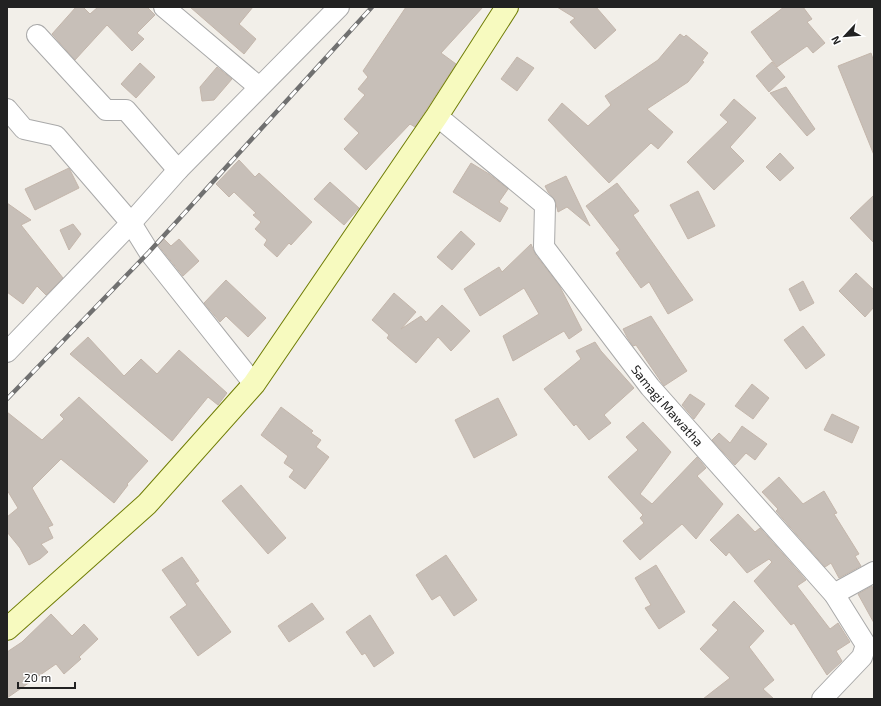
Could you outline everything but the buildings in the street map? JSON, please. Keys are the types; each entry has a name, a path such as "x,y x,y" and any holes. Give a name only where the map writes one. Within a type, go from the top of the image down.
{"street":[{"path":"164,7 259,87"},
{"path":"7,352 131,223 178,170 339,7"},
{"path":"7,629 147,504 254,384 437,116 506,7"},
{"path":"37,35 106,110 126,110 178,170"},
{"path":"7,109 24,129 56,136 131,223 149,252 254,384"},
{"name":"Samagi Mawatha","path":"437,116 545,205 544,247 650,387 834,594 866,645 862,657 822,699"},
{"path":"834,594 874,572"}],"railway":[{"path":"7,399 149,252 372,7"}]}
